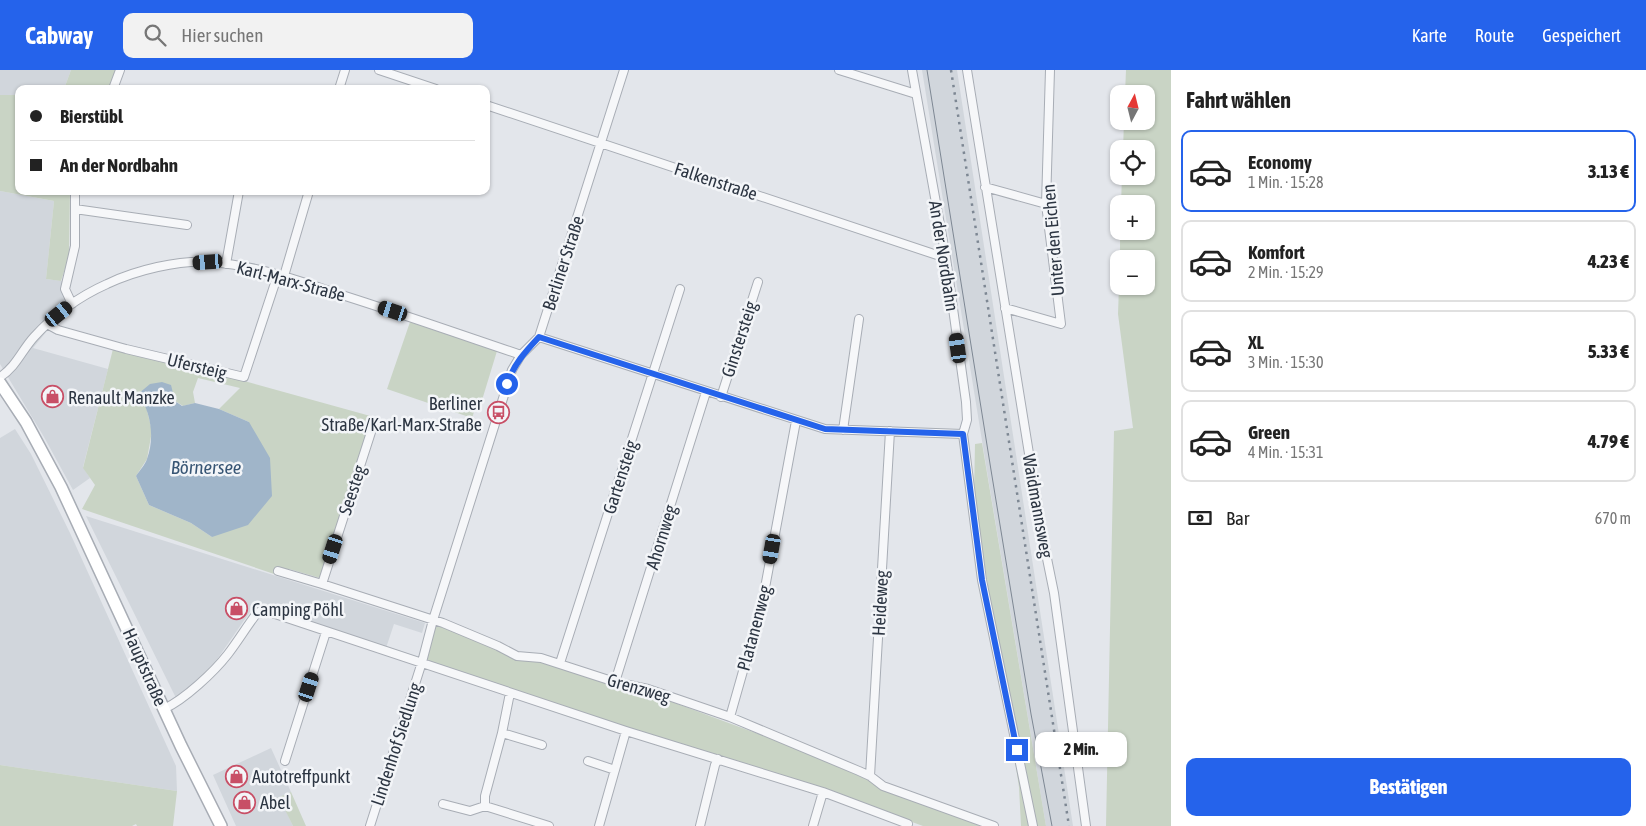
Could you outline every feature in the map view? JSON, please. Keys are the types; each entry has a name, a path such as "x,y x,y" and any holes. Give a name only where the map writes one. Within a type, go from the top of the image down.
{"main road":[{"name":"Hauptstraße","path":"0,383 45,455 139,651 164,710 221,826"}],"street":[{"path":"114,85 120,70"},
{"path":"340,85 345,70"},
{"path":"379,70 424,85"},
{"name":"Berliner Straße","path":"434,620 512,370 521,356 539,337 624,70"},
{"path":"839,70 916,94"},
{"name":"An der Nordbahn","path":"912,70 946,258 966,402 967,420 963,434 982,580 1032,826"},
{"name":"Waidmannsweg","path":"967,70 1042,534 1054,593 1086,826"},
{"name":"Unter den Eichen","path":"1006,308 1060,324 1046,204 1050,70"},
{"name":"Falkenstraße","path":"490,106 946,258"},
{"path":"985,187 1046,204"},
{"path":"72,304 65,289 75,246 75,195"},
{"path":"226,264 236,195"},
{"path":"281,275 308,195"},
{"path":"75,208 187,224"},
{"name":"Karl-Marx-Straße","path":"0,376 12,368 33,339 47,324 72,304 107,284 133,273 157,267 208,262 281,275 411,317 521,356"},
{"name":"Ufersteig","path":"47,324 58,330 126,349 244,377 281,275"},
{"name":"Ginstersteig","path":"721,396 758,282"},
{"name":"Gartensteig","path":"560,664 680,290"},
{"path":"843,430 859,319"},
{"path":"539,337 825,429 963,434"},
{"name":"Ahornweg","path":"615,682 706,392"},
{"name":"Platanenweg","path":"730,717 762,604 796,421"},
{"name":"Seesteg","path":"322,584 373,426"},
{"name":"Heideweg","path":"870,776 890,431"},
{"name":"Grenzweg","path":"278,571 434,620 480,638 517,656 541,658 615,682 648,689 730,717 870,776 883,786 994,826"},
{"name":"Lindenhof Siedlung","path":"164,710 178,702 219,664 257,613 263,610 422,662"},
{"name":"Lindenhof Siedlung","path":"370,826 434,620"},
{"path":"285,761 326,632"},
{"path":"422,662 626,731 823,792 908,825"},
{"path":"486,806 485,796 502,733 510,692"},
{"path":"599,826 626,731"},
{"path":"502,733 542,745"},
{"path":"700,826 718,759"},
{"path":"588,761 615,770"},
{"path":"813,826 823,792"},
{"path":"443,804 470,812 486,806 549,826"}],"shaded area":[{"path":"0,70 71,70 65,85 15,85 15,95 0,95"},
{"path":"922,70 957,70 1073,826 1046,826"},
{"path":"0,191 54,201 46,279 70,282 59,321 47,331 33,348 108,369 83,467 90,478 73,490 0,364"},
{"path":"15,429 31,454 70,533 176,766 177,791 0,765 0,438"},
{"path":"86,516 425,623 422,633 394,624 386,648 254,606 218,658 202,676 176,698"},
{"path":"271,748 291,792 276,799 281,801 293,826 236,826 213,775"}],"green space":[{"path":"71,70 116,70 110,85 65,85"},
{"path":"1126,70 1171,70 1171,826 1106,826 1114,431 1133,428 1118,314 1119,295 1155,295 1155,250 1120,250 1120,240 1155,240 1155,195 1121,195 1122,185 1155,185 1155,140 1123,140 1124,130 1155,130 1155,85 1125,85"},
{"path":"0,95 15,95 15,194 0,191"},
{"path":"22,195 70,195 69,256 61,281 46,279 54,201"},
{"path":"410,322 497,351 479,410 475,409 472,418 387,389"},
{"path":"114,345 374,417 320,578 289,569 286,578 82,509 95,485 83,468","holes":["198,378 240,388 219,409 249,422 212,537 191,523 149,505 136,476 147,459 152,431 145,402 175,401 183,406 195,403 193,392"]},
{"path":"982,443 1046,826 1021,826 1019,787 974,495 975,444"},
{"path":"432,624 481,640 496,647 675,703 797,748 879,785 980,826 923,826 860,803 422,661"},
{"path":"0,765 177,791 173,826 137,826 136,824 132,826 0,826"},
{"path":"291,792 306,826 293,826 281,802 275,799"}],"water":[{"name":"Börnersee","path":"162,382 171,385 175,401 182,406 195,403 219,409 249,422 270,458 272,496 248,525 212,537 191,523 149,505 136,476 147,459 151,442 149,416 138,394 150,384"}],"tram line":[{"path":"927,70 1031,714 1052,826"}],"railway":[{"path":"951,70 1069,826"}],"place":[{"name":"Renault Manzke","path":"52,397"},
{"name":"Berliner Straße/Karl-Marx-Straße","path":"498,413"},
{"name":"Camping Pöhl","path":"236,609"},
{"name":"Autotreffpunkt","path":"236,776"},
{"name":"Abel","path":"244,802"}],"route":[{"path":"507,384 512,370 521,356 539,337 825,429 963,434 982,580 1017,750"}]}
